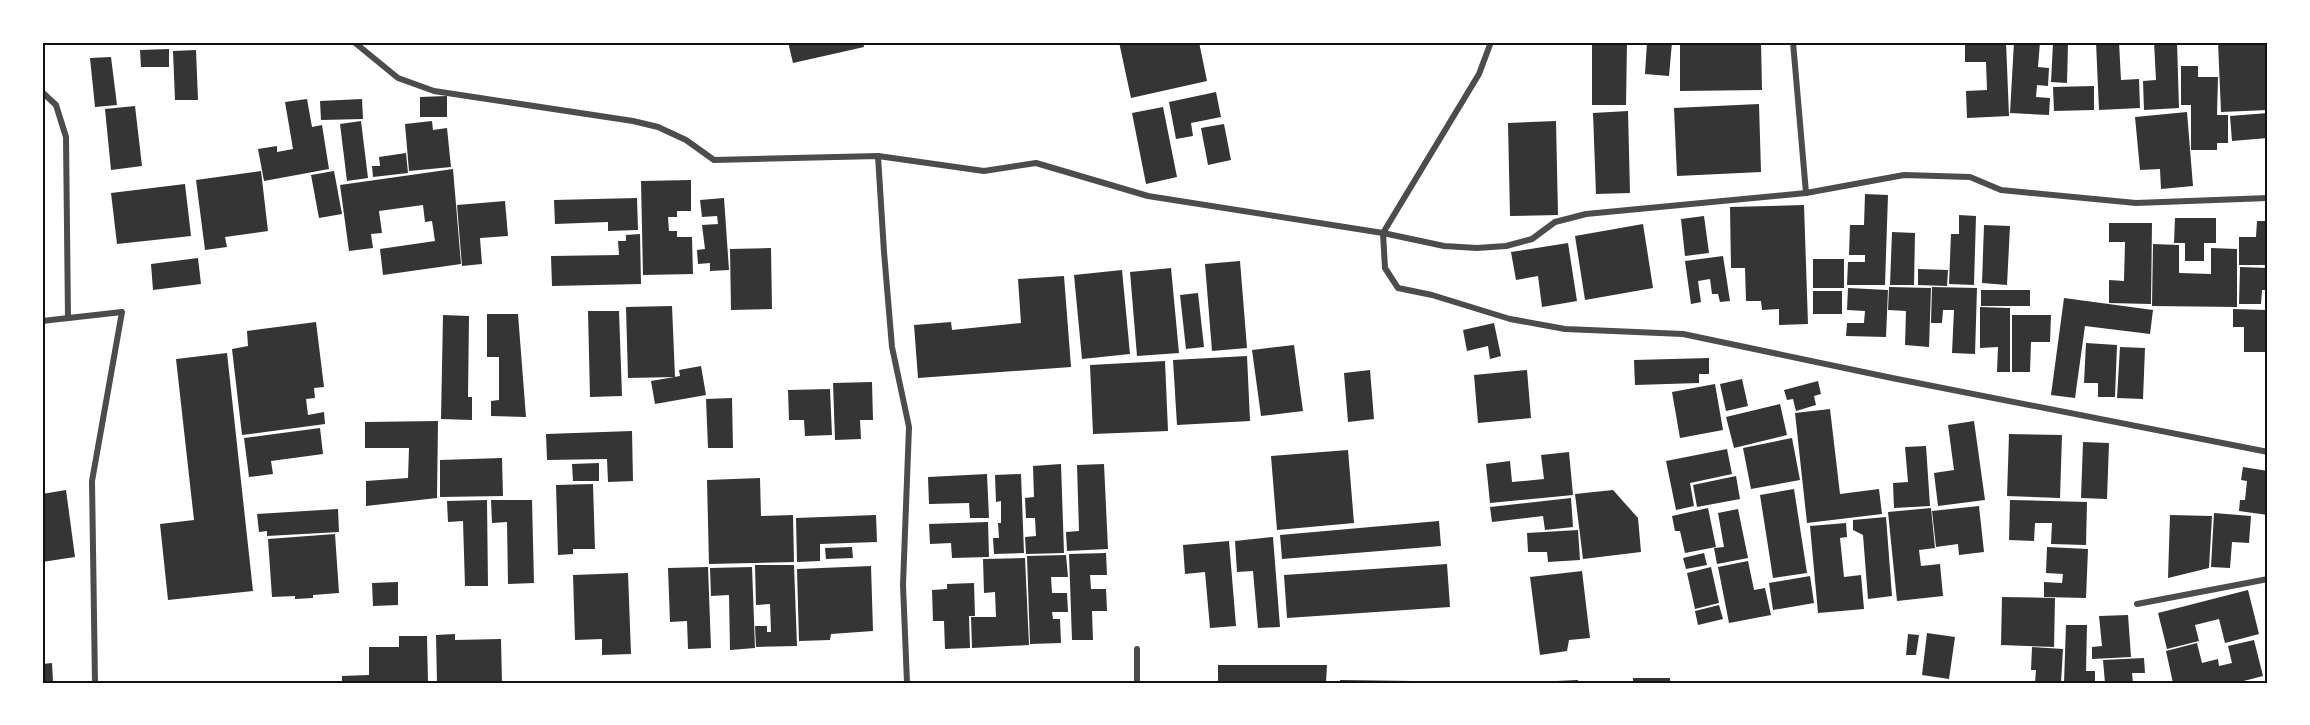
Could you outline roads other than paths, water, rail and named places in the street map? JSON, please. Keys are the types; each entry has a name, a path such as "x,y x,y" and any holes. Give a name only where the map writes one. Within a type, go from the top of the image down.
{"street":[{"path":"354,42 398,78 434,91 650,125 686,140 714,160 878,156 984,171 1036,163 1148,196 1383,233 1444,246 1477,248 1506,246 1532,239 1555,222 1586,214 1806,194 1904,175 1970,177 2001,190 2136,203 2268,198"},
{"path":"1491,42 1479,74 1383,233 1385,268 1398,288 1432,295 1510,319 1565,329 1683,334 1892,378 2268,452"},
{"path":"1793,42 1806,194"},
{"path":"42,92 56,105 66,137 68,318"},
{"path":"878,156 892,346 909,427 903,585 907,683"},
{"path":"42,321 122,312 92,482 95,683"},
{"path":"2137,604 2268,579"},
{"path":"1137,649 1137,683"}]}
